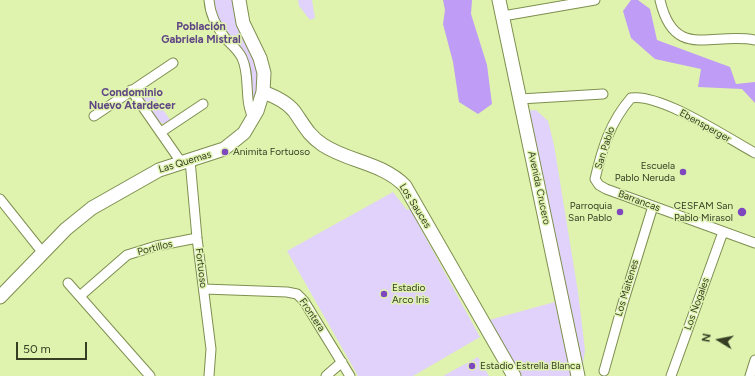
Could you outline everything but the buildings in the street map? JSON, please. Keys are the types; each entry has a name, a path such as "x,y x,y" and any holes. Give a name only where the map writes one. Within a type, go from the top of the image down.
{"main road":[{"name":"Las Quemas","path":"0,297 74,222 97,205 153,173 224,149 244,133 254,119 263,92 263,66 243,23 239,0"},
{"name":"Avenida Crucero","path":"499,0 578,376"},
{"name":"Los Sauces","path":"263,92 286,104 293,111 305,130 324,146 388,173 405,186 514,376"}],"street":[{"path":"208,0 212,15 218,26 242,57 246,76 249,110 254,119"},
{"path":"502,16 595,0"},
{"path":"660,0 663,13 669,26 676,34 684,38 694,40 755,40"},
{"path":"94,116 172,63"},
{"path":"131,90 161,132 185,161"},
{"path":"520,99 603,94"},
{"name":"Ebensperger","path":"631,98 646,100 678,110 755,153"},
{"name":"San Pablo","path":"595,179 610,128 631,98"},
{"path":"161,132 203,104"},
{"name":"Fortuoso","path":"185,161 197,238 211,349 209,376"},
{"name":"Barrancas","path":"595,179 599,185 606,189 755,243"},
{"path":"0,199 43,253"},
{"name":"Los Maitenes","path":"604,371 653,206"},
{"name":"Los Nogales","path":"671,376 723,232"},
{"name":"Portillos","path":"80,296 127,255 156,246 197,238"},
{"path":"68,282 150,376"},
{"name":"Frontera","path":"204,289 287,292 297,294 304,301 350,376"},
{"path":"750,376 755,360"},
{"path":"326,376 342,362"}],"shaded area":[{"path":"214,0 233,0 236,22 255,60 258,73 254,105 249,91 250,69 245,55 223,26 216,14"},
{"path":"298,0 312,0 315,18 310,20 299,6"},
{"path":"443,0 472,0 471,14 487,65 492,104 478,114 459,102 453,62 443,24 445,10"},
{"path":"631,0 638,0 650,9 657,40 730,67 736,84 755,82 755,103 742,89 698,87 701,69 655,59 631,38 623,11"},
{"path":"143,86 150,95 152,94 171,121 165,124 159,122 138,91"},
{"path":"536,110 548,121 554,145 578,292 585,350 581,376 525,111"},
{"name":"Estadio Arco Iris","path":"393,192 407,210 410,209 480,337 413,376 358,376 287,251"},
{"path":"555,302 571,376 521,376 489,320"},
{"name":"Estadio Estrella Blanca","path":"478,357 489,376 443,376"}],"place":[{"name":"Animita Fortuoso","path":"225,152"},
{"name":"Escuela Pablo Neruda","path":"683,172"},
{"name":"Parroquia San Pablo","path":"620,212"},
{"name":"CESFAM San Pablo Mirasol","path":"742,212"},
{"name":"Estadio Arco Iris","path":"384,294"},
{"name":"Estadio Estrella Blanca","path":"472,366"}],"district":[{"name":"Población Gabriela Mistral","path":"201,33"},
{"name":"Condominio Nuevo Atardecer","path":"132,99"}]}
